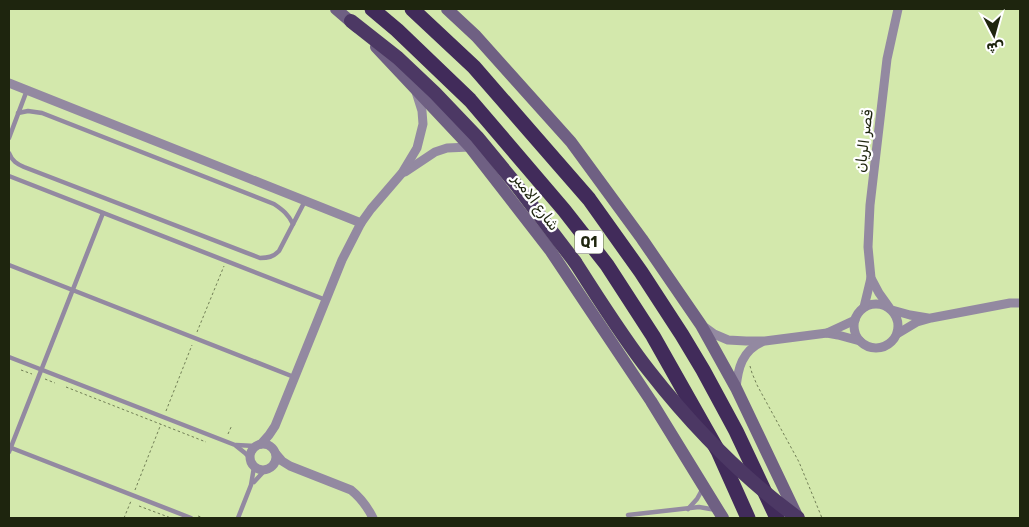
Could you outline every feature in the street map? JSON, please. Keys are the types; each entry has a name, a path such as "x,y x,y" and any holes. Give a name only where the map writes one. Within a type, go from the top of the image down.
{"highway":[{"name":"شارع الامير","path":"372,9 397,30 470,100 558,203 607,265 653,336 718,452 748,518"},
{"name":"Q1","path":"412,9 474,67 589,199 641,272 703,370 736,431 777,518"},
{"path":"351,21 398,58 477,137 575,262 649,371 679,408 735,466 774,500 799,518"}],"main road":[{"name":"شارع الامير","path":"336,9 351,21 470,147 498,181 550,250 650,401 721,515"},
{"path":"447,9 476,36 571,142 642,238 701,325 736,388 799,518"}],"street":[{"name":"قصر الريان","path":"891,308 879,293 871,278 868,247 870,205 887,59 898,9"},
{"path":"9,83 361,223"},
{"path":"268,468 276,458 273,438 275,426 342,260 361,223 402,173 417,148 423,124 421,105 414,88"},
{"path":"402,173 435,152 447,148 470,147"},
{"name":"قصر الريان","path":"864,307 871,278"},
{"path":"897,334 917,322 931,318 1010,303 1020,303"},
{"path":"860,341 854,327 855,320 858,313 864,307 872,304 881,304 910,315 931,318"},
{"path":"701,325 714,334 728,340 765,341 827,334 838,335 860,341 873,348 880,348 893,340 899,328 896,315 891,308"},
{"path":"827,334 855,320"},
{"path":"736,388 738,375 748,351 765,341"},
{"path":"275,426 269,435 251,451 252,463 258,469 281,465 290,466"},
{"path":"258,445 266,444 275,451 282,461 290,466 351,490 368,507 373,518"}],"lane":[{"path":"9,138 27,90"},
{"path":"18,112 42,113 274,204 289,215 293,224"},
{"path":"9,154 11,159 24,167 260,258 274,256 279,251 305,201"},
{"path":"9,176 326,300"},
{"path":"104,213 9,449 191,518"},
{"path":"9,265 294,377"},
{"path":"9,356 235,445 245,453 252,463 251,485 238,518"},
{"path":"235,445 258,445"},
{"path":"251,485 268,468"},
{"path":"688,509 702,492 702,483"},
{"path":"628,515 651,516 699,508 721,515"}],"path":[{"path":"164,417 226,261"},
{"path":"748,351 752,373 799,462 822,518"},
{"path":"19,368 57,384"},
{"path":"65,386 210,443"},
{"path":"124,518 161,424"}]}
